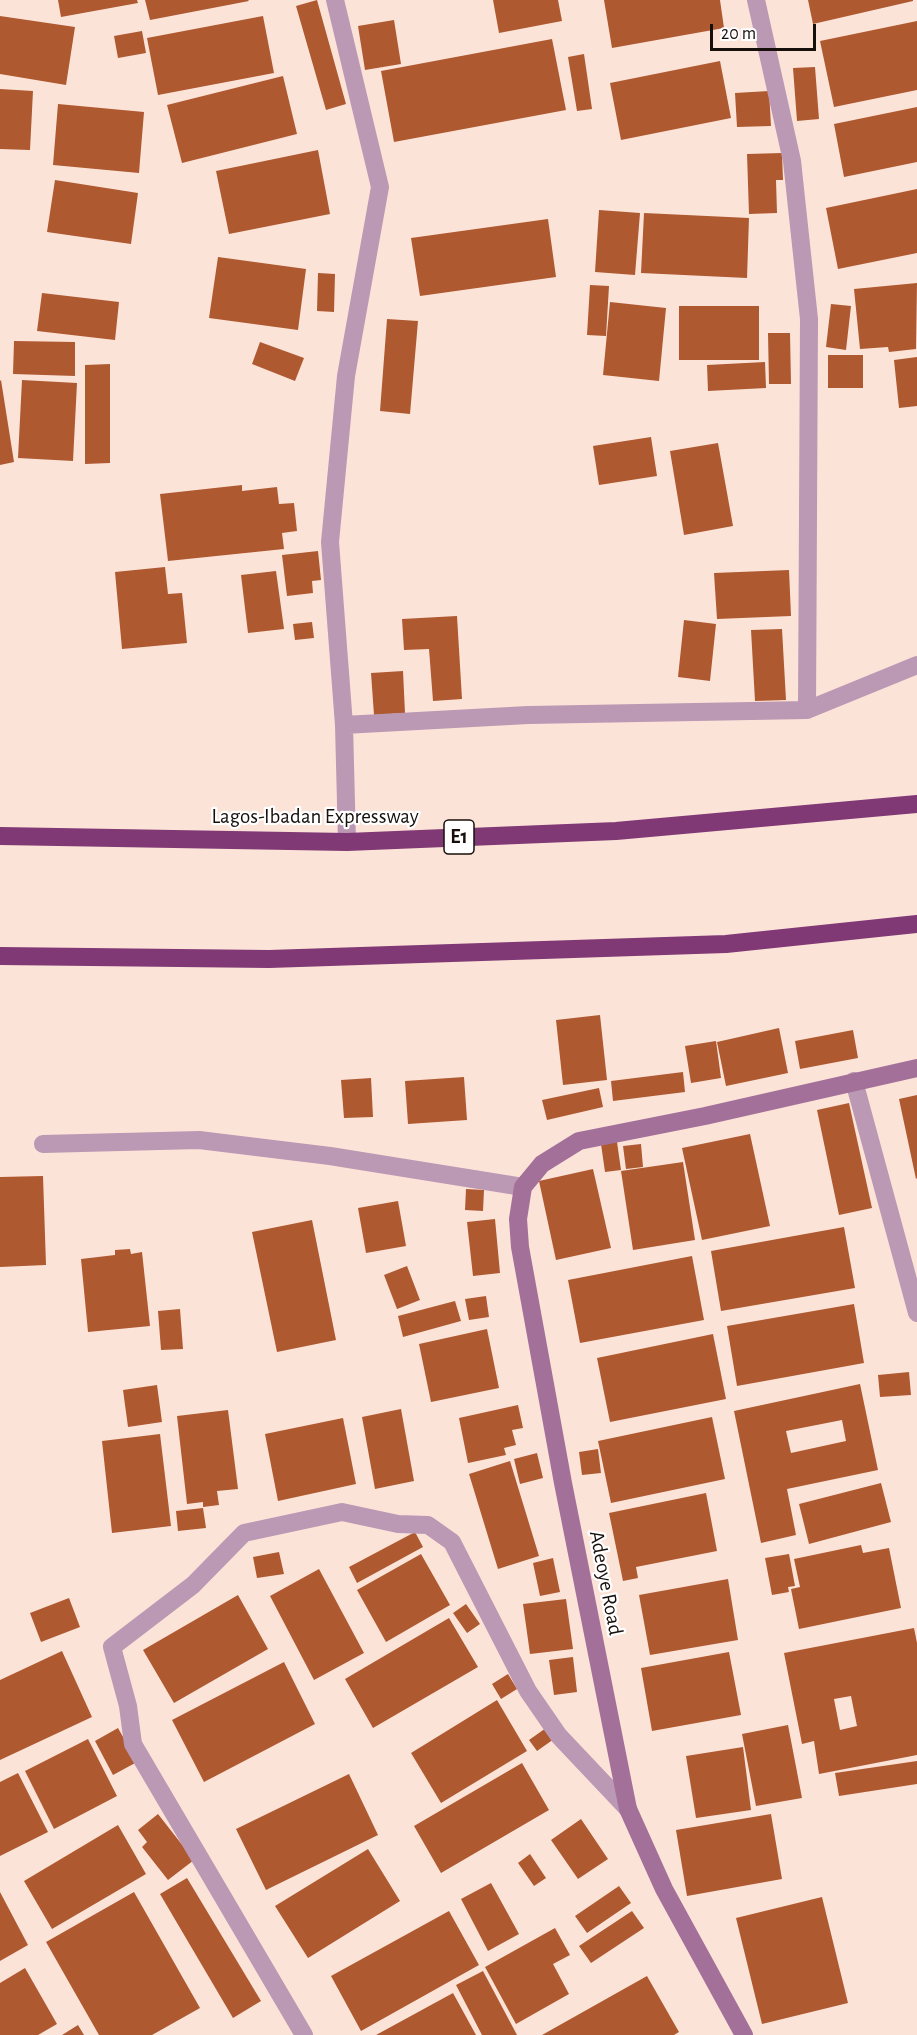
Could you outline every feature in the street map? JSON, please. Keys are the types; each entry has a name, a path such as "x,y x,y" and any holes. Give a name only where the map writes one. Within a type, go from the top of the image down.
{"highway":[{"name":"Lagos-Ibadan Expressway","path":"0,836 347,842 616,831 917,804"},
{"path":"0,956 269,958 726,944 917,924"}],"street":[{"path":"335,0 380,187 346,376 330,542 344,725 347,842"},
{"path":"756,0 792,161 809,319 807,710"},
{"path":"344,725 528,715 807,710 917,665"},
{"path":"43,1144 199,1140 330,1156 523,1187 542,1164 579,1142 917,1068"},
{"path":"855,1081 917,1313"},
{"name":"Adeoye Road","path":"523,1187 518,1219 520,1247 563,1483 628,1809 664,1889 744,2035"},
{"path":"303,2035 133,1744 128,1706 112,1647 193,1585 244,1533 342,1512 398,1524 428,1525 444,1536 452,1542 528,1690 559,1737 628,1809"}],"building":[{"path":"58,0 137,0 138,3 61,17"},
{"path":"145,0 248,0 249,1 150,20"},
{"path":"317,0 346,104 326,110 296,6"},
{"path":"493,0 558,0 562,21 499,33"},
{"path":"604,0 720,0 724,28 612,48"},
{"path":"808,0 913,0 913,1 813,24"},
{"path":"0,16 75,27 66,85 0,74"},
{"path":"263,16 274,73 158,95 147,38"},
{"path":"394,20 401,64 365,70 358,26"},
{"path":"917,21 917,90 834,107 820,41"},
{"path":"142,31 146,53 118,58 114,36"},
{"path":"552,39 566,110 394,142 381,71"},
{"path":"584,54 592,109 577,111 568,57"},
{"path":"720,61 731,118 621,140 610,83"},
{"path":"815,67 819,119 797,121 793,68"},
{"path":"283,76 297,134 182,163 167,105"},
{"path":"0,89 33,91 30,150 0,149"},
{"path":"769,91 771,126 737,127 735,93"},
{"path":"58,104 144,112 139,173 53,165"},
{"path":"917,107 917,162 844,177 834,124"},
{"path":"318,150 330,214 229,234 216,171"},
{"path":"782,153 783,180 776,180 777,213 749,214 747,154"},
{"path":"55,180 138,193 131,244 47,232"},
{"path":"917,189 917,253 838,269 826,208"},
{"path":"599,210 640,213 635,275 595,272"},
{"path":"644,213 749,218 747,278 641,273"},
{"path":"548,219 556,277 420,296 411,238"},
{"path":"218,257 306,269 298,330 209,318"},
{"path":"318,273 335,274 334,312 317,311"},
{"path":"917,283 916,349 889,352 888,347 860,349 854,289"},
{"path":"590,285 609,286 606,336 587,335"},
{"path":"42,293 119,302 115,340 37,331"},
{"path":"610,302 666,308 659,381 603,375"},
{"path":"831,304 851,306 846,350 826,347"},
{"path":"679,306 759,306 759,360 679,360"},
{"path":"387,319 418,321 410,414 380,411"},
{"path":"768,333 790,333 791,384 769,384"},
{"path":"14,341 75,342 75,376 13,374"},
{"path":"260,342 304,358 295,381 252,364"},
{"path":"828,355 863,355 863,388 828,388"},
{"path":"917,357 917,406 899,408 894,360"},
{"path":"765,362 766,388 708,391 707,365"},
{"path":"110,364 110,463 85,464 85,365"},
{"path":"22,380 77,383 73,461 18,458"},
{"path":"0,381 14,462 0,465"},
{"path":"651,437 657,476 599,485 593,446"},
{"path":"718,443 733,526 684,535 670,451"},
{"path":"242,485 242,491 277,487 279,504 294,503 297,531 282,533 284,549 168,561 160,494"},
{"path":"318,551 321,580 312,581 313,593 287,596 282,555"},
{"path":"165,567 168,594 182,593 187,643 122,649 115,572"},
{"path":"789,570 791,616 717,619 714,573"},
{"path":"276,571 284,629 248,633 241,575"},
{"path":"457,616 462,699 433,701 429,649 404,650 402,619"},
{"path":"684,620 716,624 710,681 678,677"},
{"path":"312,622 314,638 295,640 293,624"},
{"path":"782,629 786,700 755,701 751,630"},
{"path":"403,671 405,713 374,715 371,673"},
{"path":"600,1015 607,1080 563,1085 556,1020"},
{"path":"779,1028 788,1073 726,1086 717,1042"},
{"path":"853,1030 858,1058 800,1069 795,1041"},
{"path":"716,1041 721,1078 691,1083 685,1046"},
{"path":"683,1072 685,1092 613,1101 611,1081"},
{"path":"464,1077 467,1120 408,1124 405,1081"},
{"path":"371,1078 373,1117 344,1118 341,1080"},
{"path":"599,1088 603,1107 547,1120 542,1100"},
{"path":"917,1095 917,1178 916,1179 899,1099"},
{"path":"849,1103 872,1208 839,1215 817,1110"},
{"path":"750,1134 770,1226 702,1240 682,1148"},
{"path":"617,1142 621,1170 605,1172 601,1144"},
{"path":"641,1144 643,1167 626,1169 623,1146"},
{"path":"683,1162 695,1240 633,1250 621,1171"},
{"path":"593,1169 611,1248 556,1260 539,1181"},
{"path":"43,1176 46,1265 0,1267 0,1177"},
{"path":"466,1189 484,1190 483,1211 465,1210"},
{"path":"398,1201 406,1246 366,1253 358,1208"},
{"path":"495,1219 500,1273 473,1276 467,1222"},
{"path":"312,1220 336,1340 277,1352 252,1232"},
{"path":"844,1227 855,1288 721,1311 711,1251"},
{"path":"130,1249 131,1254 142,1252 150,1326 88,1332 81,1259 115,1255 115,1250"},
{"path":"692,1256 704,1320 580,1343 568,1280"},
{"path":"407,1266 420,1300 397,1309 384,1275"},
{"path":"486,1296 489,1317 469,1320 465,1299"},
{"path":"455,1301 461,1321 403,1337 398,1316"},
{"path":"854,1304 864,1363 737,1386 727,1326"},
{"path":"180,1309 183,1349 161,1350 158,1311"},
{"path":"487,1329 499,1388 431,1402 419,1344"},
{"path":"713,1334 726,1399 610,1422 597,1358"},
{"path":"909,1372 911,1395 880,1397 878,1375"},
{"path":"860,1384 878,1470 787,1489 796,1535 761,1543 734,1411","holes":["842,1420 846,1441 791,1453 786,1431"]},
{"path":"157,1385 162,1422 128,1427 123,1390"},
{"path":"518,1405 523,1428 512,1430 516,1445 504,1448 506,1455 468,1463 459,1418"},
{"path":"401,1409 414,1481 375,1489 362,1417"},
{"path":"228,1410 238,1489 217,1491 219,1505 203,1507 203,1502 187,1504 177,1416"},
{"path":"712,1417 725,1479 611,1503 598,1441"},
{"path":"343,1418 356,1484 278,1501 265,1434"},
{"path":"160,1434 171,1526 112,1533 102,1441"},
{"path":"598,1449 601,1473 582,1475 579,1452"},
{"path":"537,1453 543,1478 520,1484 514,1459"},
{"path":"510,1461 539,1556 498,1569 469,1474"},
{"path":"881,1483 891,1522 809,1544 799,1504"},
{"path":"706,1493 717,1551 636,1567 638,1578 623,1581 609,1513"},
{"path":"203,1508 206,1528 178,1531 176,1511"},
{"path":"415,1532 423,1547 357,1583 349,1567"},
{"path":"861,1545 863,1553 889,1548 901,1608 799,1629 791,1589 800,1587 794,1559"},
{"path":"279,1552 284,1574 257,1578 253,1557"},
{"path":"421,1554 450,1605 386,1642 357,1590"},
{"path":"789,1554 795,1586 788,1587 789,1592 772,1595 765,1558"},
{"path":"553,1558 560,1592 540,1596 533,1563"},
{"path":"319,1569 364,1653 314,1680 270,1596"},
{"path":"728,1579 738,1640 650,1655 639,1595"},
{"path":"238,1595 268,1649 174,1703 143,1650"},
{"path":"69,1598 80,1627 41,1642 30,1613"},
{"path":"566,1599 573,1649 530,1654 523,1604"},
{"path":"466,1604 480,1624 467,1633 453,1613"},
{"path":"449,1618 478,1667 373,1728 345,1679"},
{"path":"914,1628 917,1643 917,1755 819,1774 814,1741 802,1744 784,1653","holes":["851,1696 857,1726 840,1730 834,1699"]},
{"path":"62,1651 92,1717 0,1760 0,1680"},
{"path":"729,1652 741,1715 652,1731 641,1668"},
{"path":"573,1657 577,1692 554,1695 549,1660"},
{"path":"284,1662 315,1724 204,1782 172,1720"},
{"path":"508,1674 517,1689 501,1699 492,1684"},
{"path":"497,1700 527,1751 441,1803 411,1753"},
{"path":"788,1725 802,1798 756,1806 742,1734"},
{"path":"118,1728 137,1762 113,1775 95,1741"},
{"path":"546,1728 554,1739 537,1751 529,1740"},
{"path":"88,1739 117,1796 54,1829 25,1771"},
{"path":"743,1747 751,1810 696,1818 686,1756"},
{"path":"917,1761 917,1784 839,1796 835,1773"},
{"path":"522,1763 549,1810 441,1873 414,1826"},
{"path":"18,1773 48,1832 0,1856 0,1782"},
{"path":"349,1774 378,1835 266,1890 236,1829"},
{"path":"158,1814 194,1860 168,1880 142,1847 147,1842 138,1830"},
{"path":"771,1814 782,1879 687,1896 676,1830"},
{"path":"581,1819 608,1859 578,1879 551,1840"},
{"path":"118,1825 146,1874 52,1929 24,1881"},
{"path":"368,1849 400,1901 308,1958 275,1906"},
{"path":"530,1854 546,1878 534,1886 518,1863"},
{"path":"187,1878 261,2001 233,2018 160,1894"},
{"path":"491,1883 519,1934 488,1951 461,1899"},
{"path":"619,1886 631,1903 587,1933 575,1916"},
{"path":"0,1892 28,1945 0,1961"},
{"path":"134,1892 200,2008 152,2035 99,2035 46,1942"},
{"path":"822,1897 848,2003 762,2024 736,1918"},
{"path":"449,1911 479,1965 361,2031 331,1976"},
{"path":"632,1911 644,1928 591,1963 579,1946"},
{"path":"555,1928 570,1955 553,1964 569,1994 516,2024 485,1967"},
{"path":"25,1968 57,2024 38,2035 0,2035 0,1983"},
{"path":"483,1971 517,2035 482,2035 456,1985"},
{"path":"647,1976 679,2032 674,2035 542,2035"},
{"path":"453,1993 476,2035 376,2035"},
{"path":"78,2025 84,2035 62,2035"}]}
